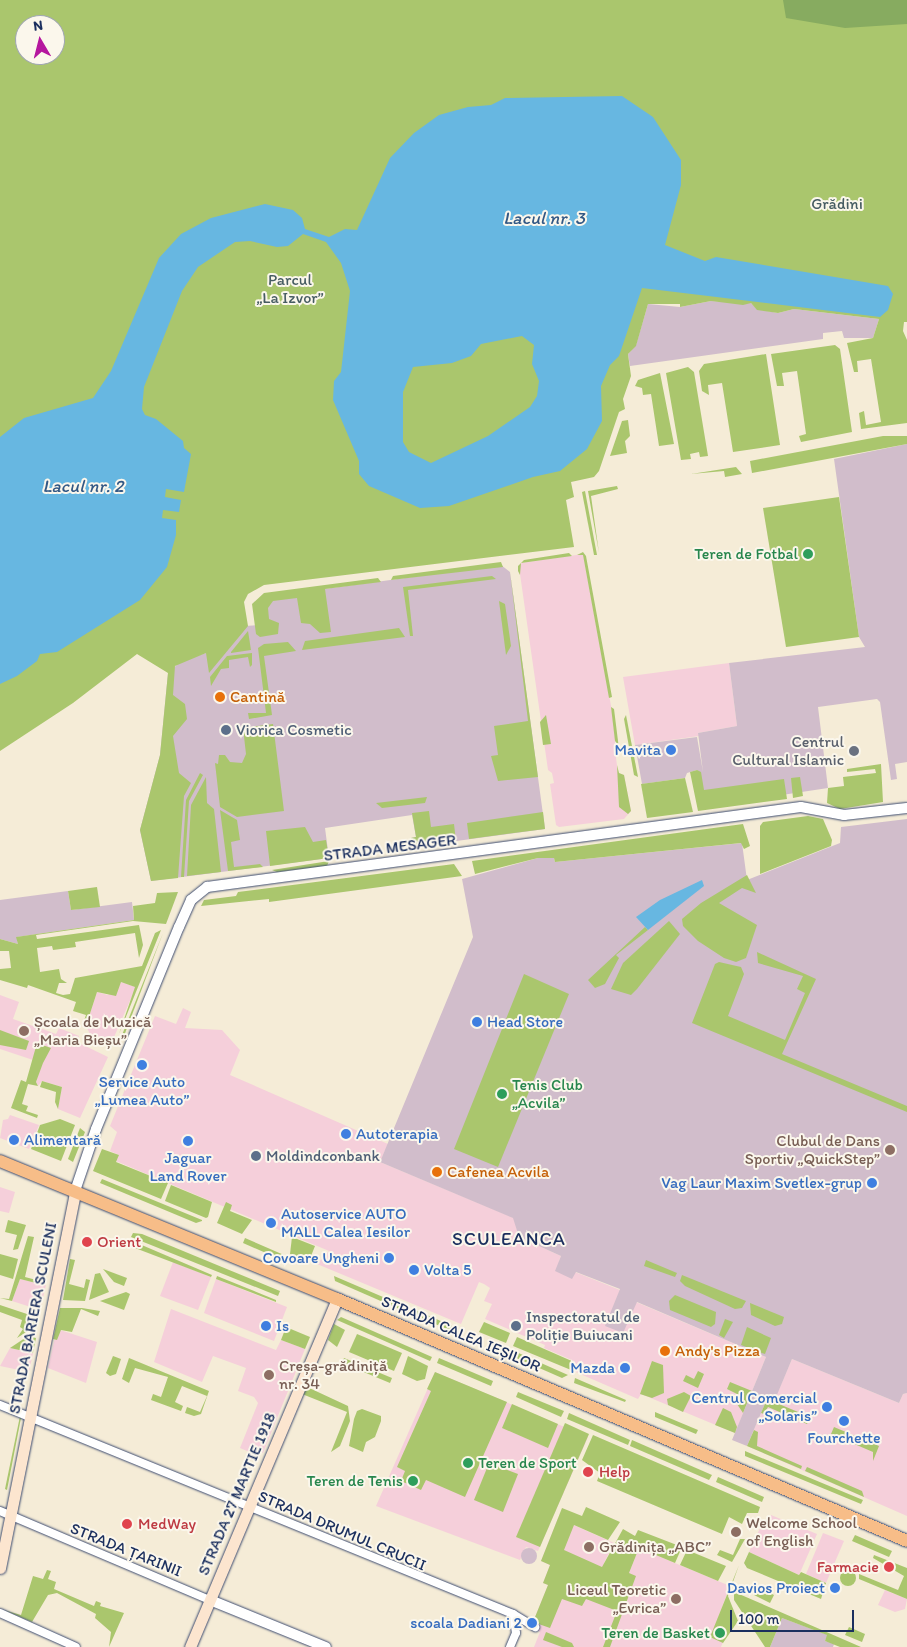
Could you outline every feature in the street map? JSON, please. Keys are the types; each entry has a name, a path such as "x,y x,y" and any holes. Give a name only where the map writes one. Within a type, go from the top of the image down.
{"main road":[{"name":"STRADA CALEA IEȘILOR","path":"0,1161 337,1298 907,1541"},
{"name":"STRADA BARIERA SCULENI","path":"0,1568 75,1191"},
{"name":"STRADA 27 MARTIE 1918","path":"190,1647 337,1298"}],"street":[{"name":"STRADA MESAGER","path":"75,1191 94,1134 179,927 191,900 207,887 801,807 844,815 907,808"},
{"name":"STRADA DRUMUL CRUCII","path":"0,1405 513,1614 535,1627"},
{"name":"STRADA ȚARINII","path":"0,1512 326,1647"},
{"path":"0,1612 76,1647"},
{"path":"510,1647 516,1633 513,1614"}],"shaded area":[{"path":"711,301 751,303 757,309 778,313 794,309 879,319 873,338 844,338 842,331 823,333 823,339 630,366 628,354 636,345 648,304 680,307"},
{"path":"907,444 907,762 895,764 897,779 891,780 880,702 877,699 818,707 828,788 703,807 697,770 687,773 685,778 642,784 635,745 697,737 703,772 698,733 737,726 729,663 865,647 859,637 834,459"},
{"path":"583,554 619,749 615,750 618,773 624,775 631,811 624,819 559,827 556,825 550,784 554,783 552,773 548,770 519,567 521,563"},
{"name":"Viorica Cosmetic","path":"501,565 510,572 545,829 412,847 411,838 416,837 412,815 325,828 329,858 151,881 140,830 160,755 168,673 180,662 231,644 246,626 261,625 265,597"},
{"path":"729,663 737,726 698,733 699,736 635,745 623,677"},
{"path":"907,819 907,1393 903,1394 899,1403 792,1359 774,1402 767,1399 747,1446 732,1440 766,1357 637,1302 623,1333 605,1326 620,1289 576,1272 572,1279 555,1271 561,1256 519,1237 513,1218 380,1162 473,937 462,879 538,858 554,858 555,862 742,843 747,880 840,843 841,827"},
{"path":"68,891 71,910 132,902 134,920 17,937 18,944 0,939 0,900"},
{"path":"121,982 136,987 111,1044 90,1034 86,1026 97,992 108,995"},
{"path":"0,995 19,1002 13,1019 33,1026 35,1023 41,1025 40,1028 56,1034 59,1028 79,1036 77,1042 108,1057 80,1118 58,1109 62,1087 42,1081 38,1086 36,1082 42,1063 0,1049"},
{"path":"183,1008 191,1012 185,1028 222,1030 240,1050 230,1075 388,1144 380,1162 514,1218 519,1237 561,1256 559,1261 575,1272 620,1290 606,1325 636,1302 766,1357 735,1433 641,1394 638,1399 571,1370 574,1361 544,1348 545,1345 485,1319 492,1304 484,1301 490,1288 484,1284 479,1282 461,1324 317,1264 329,1251 116,1161 119,1155 110,1151 117,1132 110,1126 155,1016 176,1024"},
{"path":"10,1115 39,1125 29,1149 0,1138 3,1120 8,1119"},
{"path":"0,1187 15,1192 9,1213 0,1211"},
{"path":"173,1262 211,1277 198,1310 160,1296"},
{"path":"20,1279 46,1285 40,1310 12,1301"},
{"path":"216,1279 287,1307 274,1341 204,1313"},
{"name":"Creșa-grădiniță nr. 34","path":"171,1309 276,1350 281,1340 305,1349 263,1453 255,1450 254,1454 240,1448 258,1403 254,1397 238,1391 246,1368 213,1356 202,1382 154,1362"},
{"path":"57,1329 97,1342 86,1383 48,1368"},
{"path":"10,1348 33,1353 29,1372 0,1366"},
{"path":"792,1359 899,1403 903,1394 907,1393 907,1516 747,1446 767,1399 774,1401"},
{"path":"435,1372 588,1437 538,1551 526,1547 520,1560 376,1506"},
{"path":"771,1515 817,1534 799,1575 749,1552 761,1526 766,1528"},
{"path":"558,1518 614,1543 604,1563 629,1573 639,1548 730,1586 718,1618 729,1628 721,1647 534,1647 540,1632 534,1629 533,1622 548,1585 543,1583 550,1565 541,1561"},
{"path":"823,1533 844,1541 826,1583 806,1574"},
{"path":"529,1548 535,1550 537,1556 535,1562 529,1564 523,1562 521,1556 523,1550"},
{"path":"885,1590 907,1599 905,1609 895,1612 878,1605"},
{"path":"782,1618 828,1635 825,1641 834,1644 833,1647 770,1647"}],"green space":[{"name":"Parcul „La Izvor”","path":"0,0 907,0 907,322 904,322 903,331 907,340 907,423 861,429 859,413 864,411 866,425 881,422 871,359 857,361 858,372 854,372 847,343 873,338 879,319 794,309 778,313 757,310 751,303 743,305 711,301 680,307 680,304 648,304 636,346 628,354 631,376 623,399 625,409 619,412 599,471 594,477 571,482 574,497 566,500 574,547 264,585 248,594 244,602 248,626 209,673 206,653 175,666 173,695 185,704 187,719 173,736 179,773 191,783 184,796 178,878 151,881 140,830 160,755 168,673 137,654 73,703 0,751"},
{"path":"783,0 907,0 907,24 845,28 786,18"},
{"path":"835,345 840,349 852,432 801,442 799,436 806,434 797,371 782,373 784,386 777,386 771,354"},
{"path":"766,354 780,445 733,452 722,383 708,385 709,395 702,391 699,371 704,364"},
{"path":"688,367 694,372 708,456 700,457 699,452 690,454 691,459 681,460 666,373"},
{"path":"660,373 674,444 659,446 651,394 643,395 642,388 635,386 638,380"},
{"path":"628,420 630,436 625,441 627,453 610,456 622,421"},
{"path":"883,436 907,436 907,444 752,473 750,461"},
{"path":"736,467 742,474 725,477 724,471 691,474"},
{"path":"617,486 618,489 591,496 599,553 588,491"},
{"path":"585,491 597,555 594,555 582,492"},
{"name":"Teren de Fotbal","path":"839,497 859,637 786,647 763,508"},
{"path":"583,552 586,556 612,697 609,698 583,555 577,555"},
{"path":"569,553 572,556 521,563 524,560"},
{"path":"501,562 503,567 391,580 393,576"},
{"path":"521,563 520,575 518,566"},
{"path":"510,572 538,777 498,781 491,756 498,755 494,726 528,721"},
{"path":"492,576 496,579 408,590 413,636 410,636 403,587"},
{"path":"378,578 381,582 325,589 331,632 320,633 310,624 301,623 297,598 273,601 268,608 269,619 279,623 278,634 260,637 256,634 252,604 264,593"},
{"path":"499,601 505,604 511,646 506,655"},
{"path":"399,628 405,637 302,650 305,641"},
{"path":"248,631 251,650 231,653 231,652"},
{"path":"288,642 296,651 264,656 272,715 249,719 248,713 266,713 258,648 264,644"},
{"path":"252,653 252,665 250,667 248,657 229,660 229,668 221,669 211,686 210,677 227,656"},
{"path":"611,707 614,709 619,749 615,741"},
{"path":"546,715 551,744 543,745 540,722"},
{"path":"626,715 638,777 634,775 624,719"},
{"path":"273,724 284,811 237,817 220,807 215,763 218,764 219,755 225,755 230,762 242,763 246,754 243,728"},
{"path":"881,764 883,802 840,809 827,803 828,788 844,786 843,777 876,773 875,769 847,772 847,769"},
{"path":"617,765 619,773 624,775 631,811 628,814 619,807"},
{"path":"697,770 701,772 704,790 784,779 787,799 698,811 690,772"},
{"path":"200,773 203,775 189,801 184,877 181,877 186,800"},
{"path":"206,777 207,803 214,809 221,872 187,876 191,805"},
{"path":"800,777 803,796 793,798 791,778"},
{"path":"685,778 693,812 647,818 641,784"},
{"path":"427,797 425,803 382,808 376,803"},
{"path":"220,810 237,820 240,840 231,842 234,867 260,864 263,867 228,871"},
{"path":"429,811 431,827 454,824 456,841 412,847 411,838 416,837 412,813"},
{"path":"543,812 545,829 469,839 467,823"},
{"path":"808,816 823,819 832,840 831,846 760,874 760,826 763,822"},
{"path":"743,824 750,846 744,849 741,843 555,862 554,858 538,858 475,874 472,861"},
{"path":"305,827 313,842 326,840 329,858 270,866 266,831"},
{"path":"329,861 327,866 277,872 272,870"},
{"path":"454,864 462,876 269,902 269,899 201,906 204,900 236,896 238,892"},
{"path":"747,875 756,893 742,888 719,903 757,925 746,958 736,962 724,958 698,941 683,926 682,919 701,903"},
{"path":"97,887 100,907 71,910 68,891"},
{"path":"178,892 166,924 133,921 36,935 37,939 139,925 143,945 139,958 135,933 75,942 76,947 53,950 52,946 37,948 40,972 59,969 61,979 67,983 59,983 56,993 63,995 70,994 75,978 142,966 155,933 161,930 119,1034 135,987 121,982 116,996 97,992 86,1026 83,1023 86,1015 73,1011 76,1002 28,985 27,988 0,980 0,969 11,968 9,951 0,951 0,939 18,944 16,937 134,920 133,906 155,903 157,893"},
{"path":"669,921 680,934 637,989 631,995 611,989 623,963"},
{"path":"645,927 648,930 616,955 619,958 605,984 595,988 588,980"},
{"path":"163,933 124,1036 122,1035"},
{"path":"757,952 816,979 782,1054 907,1106 907,1112 692,1023 715,964 719,962 741,967 744,974 728,1016 785,1040 805,993 797,989 803,976 758,963"},
{"name":"Tenis Club „Acvila”","path":"524,974 569,994 498,1167 454,1149"},
{"path":"0,1030 29,1041 26,1050 0,1045"},
{"path":"37,1043 51,1048 36,1082 38,1086 28,1084 22,1104 28,1106 26,1111 38,1115 37,1118 11,1108 21,1080 26,1082"},
{"path":"42,1081 62,1087 58,1109 55,1102 56,1092 40,1087"},
{"path":"60,1119 75,1125 61,1161 31,1149 40,1125"},
{"path":"80,1128 85,1132 73,1162 68,1159"},
{"path":"102,1149 119,1155 116,1162 168,1183 161,1199 93,1171"},
{"path":"102,1179 202,1221 196,1223 100,1183"},
{"path":"171,1185 212,1202 208,1217 206,1218 165,1201"},
{"path":"226,1202 232,1205 230,1211 252,1220 242,1234 217,1223"},
{"path":"8,1220 26,1225 18,1249 13,1250 17,1235 5,1232"},
{"path":"133,1233 142,1234 280,1291 278,1296 131,1237"},
{"path":"28,1236 34,1237 25,1277 44,1282 44,1285 20,1279 12,1301 0,1298 9,1299"},
{"path":"292,1237 315,1246 309,1261 290,1254"},
{"path":"245,1238 284,1255 284,1261 243,1243"},
{"path":"137,1243 212,1275 211,1277 135,1248"},
{"path":"0,1254 18,1259 13,1279 0,1275"},
{"path":"70,1259 75,1260 69,1284 84,1288 86,1279 90,1280 85,1301 63,1300"},
{"path":"646,1260 677,1273 675,1277 644,1266"},
{"path":"103,1269 127,1278 124,1286 114,1282"},
{"path":"100,1273 109,1292 89,1300 95,1274"},
{"path":"682,1275 746,1301 742,1308 735,1309 685,1286 680,1281"},
{"path":"217,1276 276,1300 276,1302 216,1279"},
{"path":"334,1276 404,1306 399,1309 335,1281"},
{"path":"126,1292 130,1294 124,1310 100,1301"},
{"path":"675,1295 716,1312 715,1324 711,1327 670,1310 669,1301"},
{"path":"750,1303 784,1317 782,1324 775,1326 751,1315"},
{"path":"0,1305 39,1318 37,1325 17,1338 23,1329 20,1327 22,1320 0,1312"},
{"path":"60,1308 82,1308 100,1311 98,1316 81,1309 72,1332 61,1330 57,1340 53,1339"},
{"path":"411,1308 459,1329 452,1331 411,1314"},
{"path":"341,1317 432,1357 430,1361 337,1320"},
{"path":"725,1319 733,1322 724,1338 719,1335"},
{"path":"484,1322 510,1333 506,1343 479,1332"},
{"path":"334,1324 345,1330 337,1347 328,1340"},
{"path":"286,1327 310,1337 305,1349 281,1340"},
{"path":"747,1327 771,1338 765,1354 741,1345"},
{"path":"357,1334 402,1353 394,1371 349,1352"},
{"path":"28,1336 36,1338 33,1353 10,1348"},
{"path":"517,1337 574,1362 571,1370 513,1346"},
{"path":"514,1351 568,1375 562,1378 512,1356"},
{"path":"113,1356 121,1359 116,1374 110,1376 106,1373"},
{"path":"408,1356 428,1366 425,1379 417,1381 402,1374"},
{"path":"129,1358 209,1391 201,1414 194,1416 185,1413 187,1407 200,1412 207,1396 182,1386 175,1402 183,1406 181,1411 151,1400 153,1394 161,1397 168,1377 135,1368 129,1383 122,1379"},
{"path":"344,1358 392,1378 390,1383 342,1363"},
{"path":"439,1358 493,1381 491,1386 437,1363"},
{"path":"652,1361 663,1365 664,1393 652,1398 640,1394"},
{"path":"698,1371 704,1374 698,1388 683,1381 686,1375 694,1379"},
{"path":"435,1372 507,1402 465,1497 426,1480 421,1490 401,1481 405,1471 397,1467 431,1391 427,1389"},
{"path":"575,1378 626,1400 625,1402 574,1383"},
{"path":"730,1382 752,1391 743,1413 737,1404 741,1396 727,1389"},
{"path":"305,1386 348,1406 350,1421 340,1446 331,1452 347,1412 302,1394"},
{"path":"518,1392 564,1411 561,1417 516,1397"},
{"path":"684,1392 691,1396 683,1412 668,1405 667,1399"},
{"path":"767,1399 810,1417 807,1424 768,1407 764,1414 761,1413"},
{"path":"512,1404 558,1424 548,1448 502,1428"},
{"path":"723,1408 731,1412 737,1427 735,1433 715,1425"},
{"path":"362,1409 381,1416 375,1437 366,1442 363,1452 349,1446 354,1419 357,1411"},
{"path":"655,1412 698,1430 696,1434 655,1417"},
{"path":"569,1413 630,1440 628,1445 567,1419"},
{"path":"20,1416 21,1418 7,1490 5,1489"},
{"path":"565,1423 589,1434 540,1547 516,1537"},
{"path":"834,1427 879,1446 873,1461 873,1452 831,1434"},
{"path":"754,1430 758,1432 757,1446 802,1466 801,1469 747,1446"},
{"path":"593,1435 760,1507 758,1513 747,1513 742,1524 729,1517 722,1534 597,1481 600,1473 582,1460"},
{"path":"632,1440 712,1475 709,1480 630,1446"},
{"path":"745,1451 863,1500 861,1504 745,1456"},
{"path":"489,1463 518,1474 503,1512 474,1500"},
{"path":"807,1467 862,1491 864,1497 805,1471"},
{"path":"718,1477 764,1497 762,1502 716,1482"},
{"path":"586,1507 620,1522 608,1540 574,1525 564,1550 602,1567 623,1529 635,1536 638,1530 682,1547 675,1563 639,1548 629,1573 636,1576 610,1647 603,1647 617,1611 586,1599 582,1606 562,1599 550,1628 533,1622 548,1585 543,1583 550,1565 541,1561 562,1508 582,1516"},
{"path":"855,1535 892,1551 889,1557 852,1541"},
{"path":"740,1539 745,1539 732,1562 717,1555 720,1550 733,1555"},
{"path":"687,1550 726,1566 718,1581 680,1565"},
{"path":"749,1552 799,1575 801,1572 826,1583 821,1599 747,1568 744,1563"},
{"path":"874,1555 907,1568 907,1599 859,1579 859,1574 898,1590 904,1576 873,1558"},
{"path":"739,1565 728,1596 738,1621 723,1643 710,1637"},
{"path":"47,1570 51,1571 48,1579 56,1582 54,1589 94,1606 96,1601 101,1603 100,1606 124,1613 109,1647 111,1632 95,1618 96,1614 57,1593 48,1595 32,1622 4,1610 21,1615 33,1576 43,1579"},
{"path":"848,1570 854,1572 856,1578 854,1584 848,1586 842,1584 840,1578 842,1572"},
{"path":"757,1587 774,1595 770,1603 754,1595"},
{"path":"734,1593 861,1647 840,1647 825,1641 827,1635 782,1618 770,1647 765,1647 734,1600"},
{"path":"849,1627 865,1634 862,1642 845,1635"},
{"path":"546,1632 572,1643 574,1647 562,1647 543,1640"}],"water":[{"name":"Lacul nr. 3","path":"622,96 653,117 681,160 681,185 665,245 705,261 716,257 888,286 893,294 888,310 880,317 642,288 619,356 610,365 601,386 602,421 587,449 560,471 533,477 449,506 420,508 369,486 359,474 359,461 333,400 334,381 341,372 350,291 341,263 326,242 303,234 288,246 277,247 250,241 235,242 198,267 182,291 144,387 142,409 145,415 156,419 183,441 184,448 191,454 184,492 166,489 165,497 181,500 179,512 163,510 162,518 176,520 176,535 167,567 140,600 57,652 40,654 37,661 17,676 0,684 0,437 24,418 93,398 111,371 159,258 181,234 211,218 265,204 293,210 302,218 305,229 329,237 345,229 357,230 390,158 414,133 439,115 468,107 491,105 505,98","holes":["522,336 534,345 532,364 539,381 537,396 530,407 488,436 431,463 409,452 403,442 403,392 413,367 452,363 471,356 481,344"]},
{"path":"702,880 704,886 648,930 636,917 660,900"}],"place":[{"name":"Teren de Fotbal","path":"808,554"},
{"name":"Cantină","path":"220,697"},
{"name":"Viorica Cosmetic","path":"226,730"},
{"name":"Mavita","path":"671,750"},
{"name":"Centrul Cultural Islamic","path":"854,751"},
{"name":"Head Store","path":"477,1022"},
{"name":"Școala de Muzică „Maria Bieșu”","path":"24,1031"},
{"name":"Service Auto „Lumea Auto”","path":"142,1065"},
{"name":"Tenis Club „Acvila”","path":"502,1094"},
{"name":"Autoterapia","path":"346,1134"},
{"name":"Alimentară","path":"14,1140"},
{"name":"Jaguar Land Rover","path":"188,1141"},
{"name":"Clubul de Dans Sportiv „QuickStep”","path":"890,1150"},
{"name":"Moldindconbank","path":"256,1156"},
{"name":"Cafenea Acvila","path":"437,1172"},
{"name":"Vag Laur Maxim Svetlex-grup","path":"872,1183"},
{"name":"Autoservice AUTO MALL Calea Iesilor","path":"271,1223"},
{"name":"Orient","path":"87,1242"},
{"name":"Covoare Ungheni","path":"389,1258"},
{"name":"Volta 5","path":"414,1270"},
{"name":"Is","path":"266,1326"},
{"name":"Inspectoratul de Poliție Buiucani","path":"516,1326"},
{"name":"Andy's Pizza","path":"665,1351"},
{"name":"Mazda","path":"625,1368"},
{"name":"Creșa-grădiniță nr. 34","path":"269,1375"},
{"name":"Centrul Comercial „Solaris”","path":"827,1407"},
{"name":"Fourchette","path":"844,1421"},
{"name":"Teren de Sport","path":"468,1463"},
{"name":"Help","path":"588,1472"},
{"name":"Teren de Tenis","path":"413,1481"},
{"name":"MedWay","path":"127,1524"},
{"name":"Welcome School of English","path":"736,1532"},
{"name":"Grădinița „ABC”","path":"589,1547"},
{"name":"Farmacie","path":"889,1567"},
{"name":"Davios Proiect","path":"835,1588"},
{"name":"Liceul Teoretic „Evrica”","path":"676,1599"},
{"name":"scoala Dadiani 2","path":"532,1623"},
{"name":"Teren de Basket","path":"720,1633"}],"district":[{"name":"SCULEANCA","path":"509,1239"}],"park label":[{"name":"Grădini","path":"837,204"}],"water label":[{"name":"Lacul nr. 2","path":"83,486"}]}
